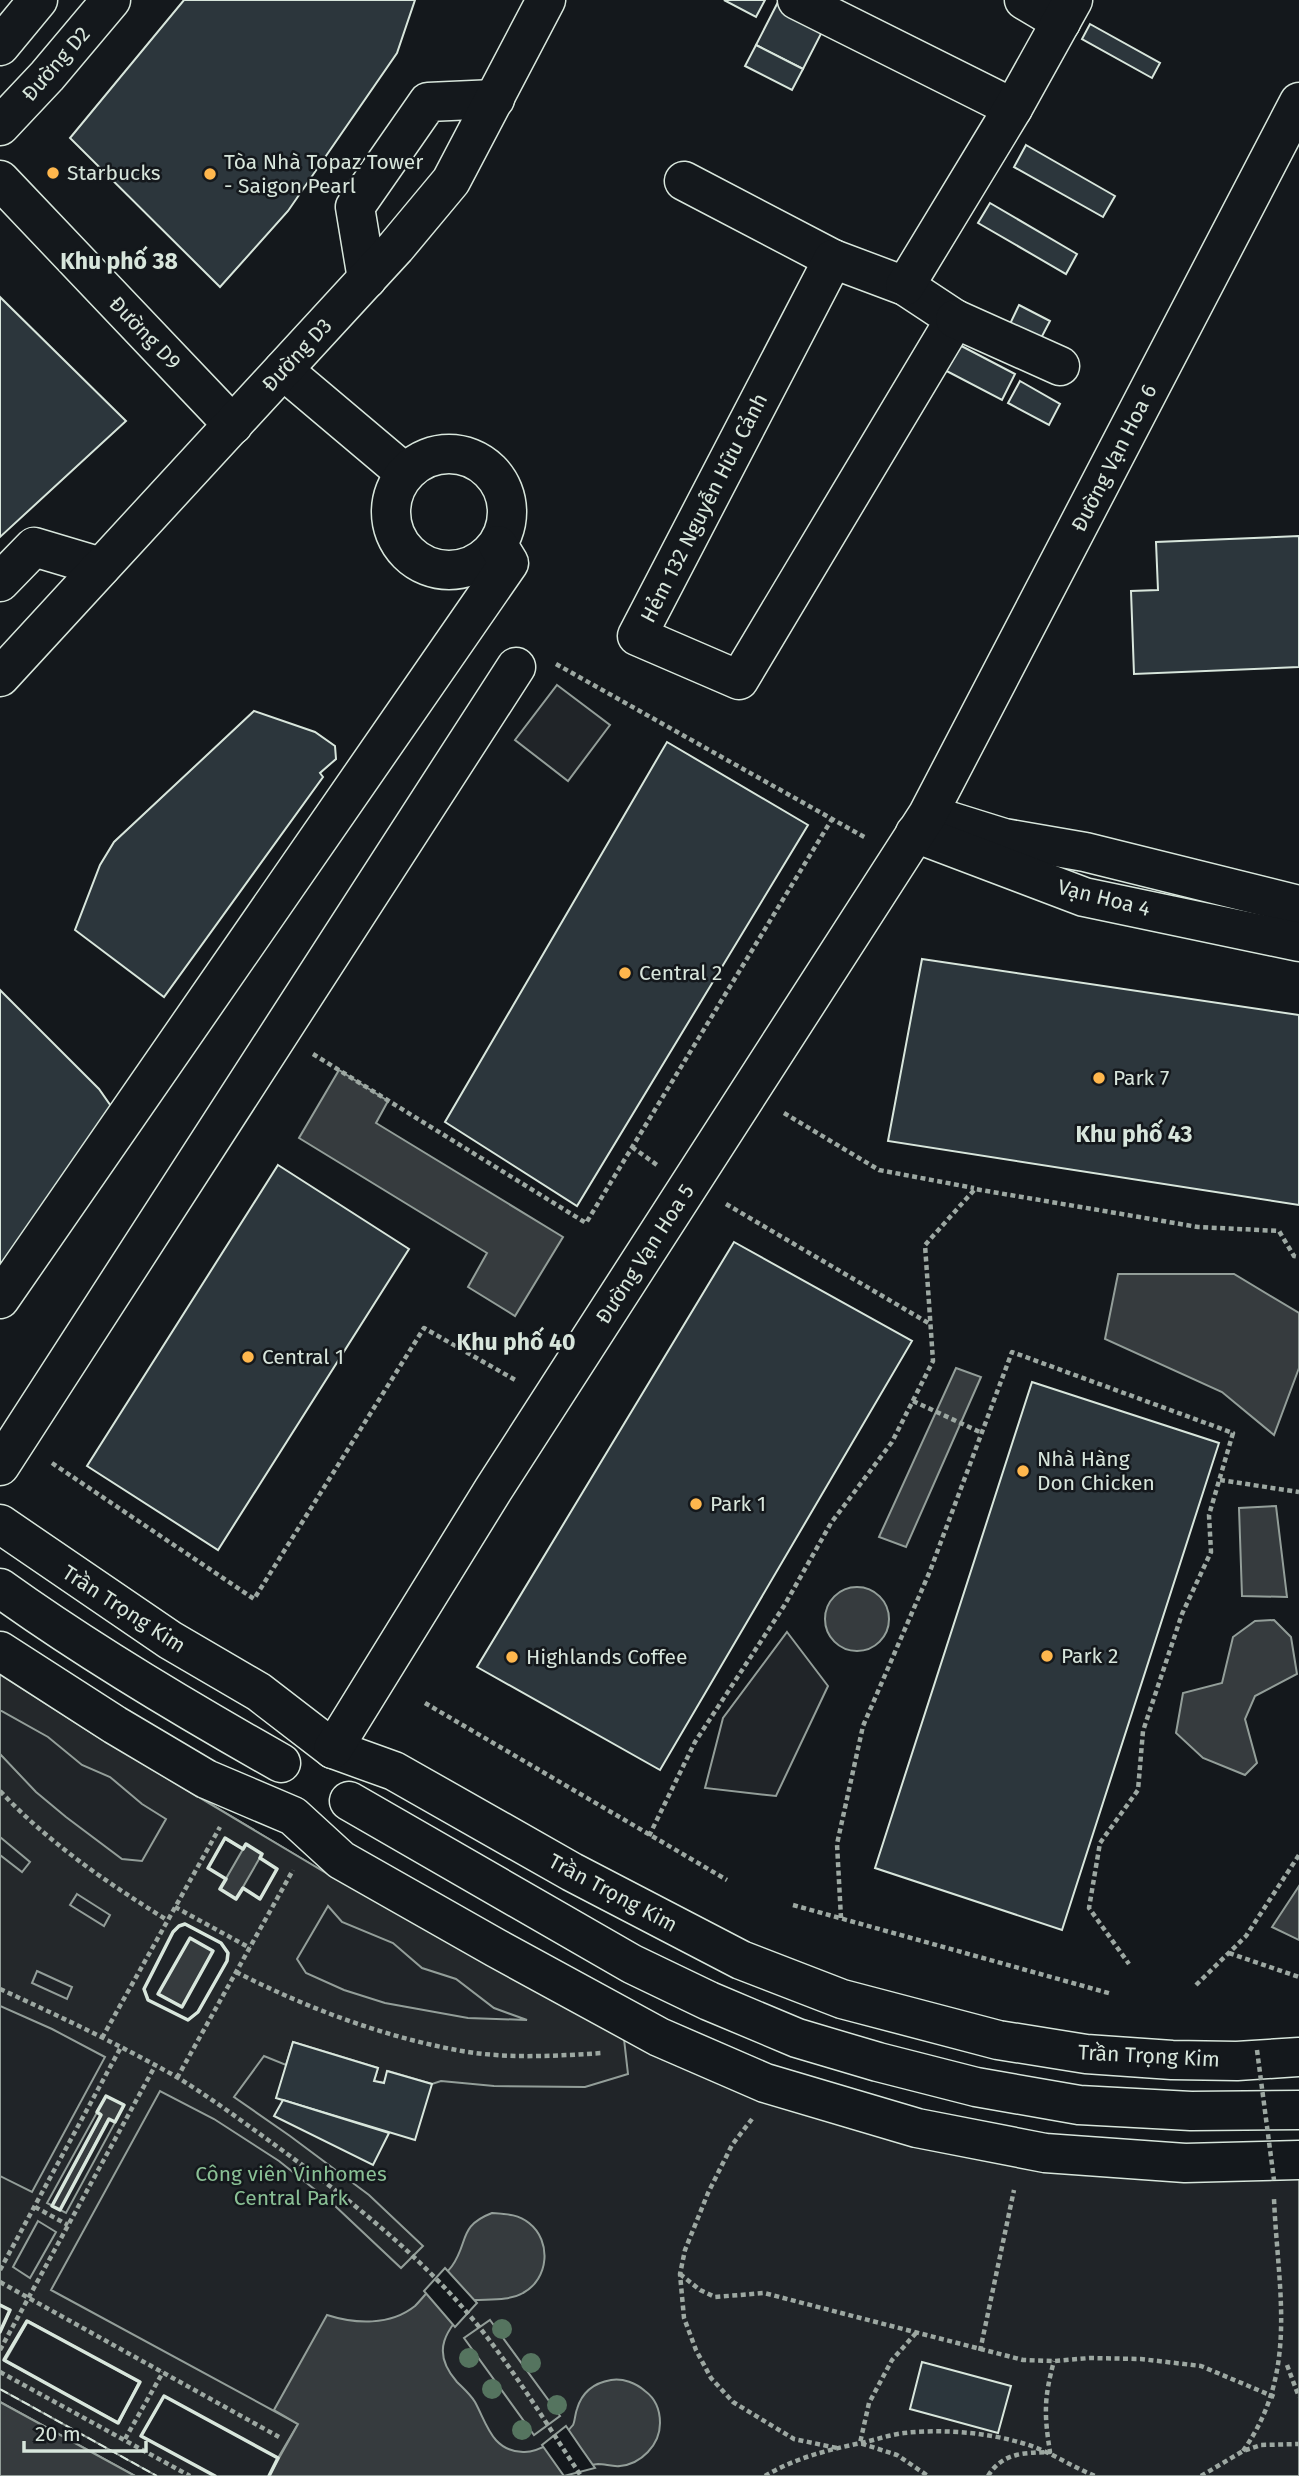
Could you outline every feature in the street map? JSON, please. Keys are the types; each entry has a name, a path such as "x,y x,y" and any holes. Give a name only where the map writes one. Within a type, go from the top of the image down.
{"street":[{"path":"0,46 38,0"},
{"name":"Đường D2","path":"0,126 47,76 111,0"},
{"name":"Đường D3","path":"0,677 367,279 452,181 546,0"},
{"path":"797,0 1013,107"},
{"path":"905,286 1013,107 1067,11 1024,0"},
{"path":"367,279 355,207 428,102 495,99"},
{"name":"Đường Vạn Hoa 6","path":"921,823 1299,102"},
{"name":"Đường D9","path":"0,180 233,425"},
{"path":"684,181 833,259 905,286 954,319 1060,366"},
{"name":"Hẻm 132 Nguyễn Hữu Cảnh","path":"833,259 637,636 738,680 954,319"},
{"path":"283,370 405,473"},
{"path":"439,453 458,453 477,459 493,472 503,488 508,508 506,527 498,545 485,559 468,568 449,571 430,568 413,558 401,544 393,527 391,508 395,489 405,473 420,460 439,453"},
{"path":"0,1299 509,563 498,545"},
{"path":"0,582 34,547 101,567"},
{"path":"0,1465 532,664"},
{"name":"Vạn Hoa 4","path":"921,823 1085,852 1299,905"},
{"name":"Vạn Hoa 4","path":"921,823 1084,897 1299,942"},
{"name":"Đường Vạn Hoa 5","path":"334,1749 501,1479 921,823"},
{"name":"Trần Trọng Kim","path":"0,1524 170,1640 259,1692 334,1749 394,1772 572,1872 741,1960 842,1999 998,2040 1086,2054 1237,2061 1299,2057"},
{"path":"0,1588 158,1691 281,1763"},
{"path":"0,1651 115,1725 206,1779 293,1816 305,1821 318,1822 330,1818 341,1811 349,1801 352,1778 349,1767 334,1749 311,1744 289,1753 281,1763 275,1786 284,1808 293,1816 341,1860 484,1942 659,2037 765,2083 916,2128 1045,2153 1286,2170"},
{"path":"349,1801 632,1964 709,2001 797,2038 975,2087 1079,2105 1191,2111 1299,2109"}],"path":[{"path":"532,664 872,841"},
{"path":"307,1051 586,1223 832,819"},
{"path":"777,1108 879,1170 1198,1227 1279,1231 1294,1256 1299,1257"},
{"path":"632,1147 662,1168"},
{"path":"649,1836 695,1742 784,1606 831,1522 892,1442 913,1401 933,1361 925,1245 975,1189"},
{"path":"721,1201 930,1324"},
{"path":"52,1463 254,1599 424,1328 520,1383"},
{"path":"841,1918 837,1844 863,1726 930,1571 1012,1352 1233,1433 1209,1515 1211,1552 1182,1614 1143,1731 1138,1790 1100,1843 1089,1908 1129,1964"},
{"path":"913,1401 982,1433"},
{"path":"1220,1480 1299,1492"},
{"path":"425,1703 727,1880"},
{"path":"0,1791 29,1822 96,1875 167,1920"},
{"path":"102,2038 222,1823"},
{"path":"1196,1986 1246,1936 1299,1855"},
{"path":"177,2078 295,1866"},
{"path":"793,1905 1112,1994"},
{"path":"175,1907 250,1948"},
{"path":"1229,1953 1299,1977"},
{"path":"236,1972 335,2017 463,2052 520,2056 612,2053"},
{"path":"0,1989 121,2047 177,2078 253,2129 349,2201 412,2257 479,2327 582,2476"},
{"path":"0,2270 121,2047"},
{"path":"1257,2050 1286,2170 1287,2351"},
{"path":"0,2350 155,2066"},
{"path":"753,2119 732,2145 708,2193 685,2250 680,2274 684,2318 696,2350 711,2378 733,2402 793,2439 837,2448"},
{"path":"980,2351 1014,2190"},
{"path":"35,2207 68,2225"},
{"path":"680,2274 699,2290 715,2297 764,2292 980,2351 1023,2360 1141,2359 1201,2366 1277,2398"},
{"path":"0,2282 279,2437"},
{"path":"860,2443 869,2403 892,2360 917,2333"},
{"path":"1050,2452 1045,2423 1045,2394 1054,2361"},
{"path":"1284,2376 1287,2364 1299,2397"},
{"path":"0,2372 190,2476"},
{"path":"125,2439 163,2372"},
{"path":"1243,2451 1257,2436 1282,2387"},
{"path":"765,2476 786,2464 837,2448 901,2433 932,2431 1019,2442 1050,2452 1071,2467 1095,2476"},
{"path":"860,2443 897,2455 928,2476"},
{"path":"1201,2476 1243,2451 1261,2445 1299,2444"},
{"path":"988,2476 995,2465 1016,2453 1050,2452"}],"green space":[{"path":"557,685 610,725 568,781 515,740"},
{"path":"787,1632 828,1686 776,1796 705,1788 723,1718"},
{"name":"Công viên Vinhomes Central Park","path":"0,1674 93,1734 331,1876 624,2039 1151,2179 1299,2178 1299,2476 135,2476 0,2402"}],"shaded area":[{"path":"339,1070 388,1101 376,1123 563,1237 515,1316 468,1287 487,1253 299,1138"},
{"path":"1118,1274 1234,1274 1299,1313 1299,1368 1274,1435 1222,1392 1105,1339"},
{"path":"956,1368 981,1377 906,1547 879,1537"},
{"path":"1276,1506 1287,1597 1242,1596 1239,1508"},
{"path":"857,1587 880,1596 889,1619 880,1642 857,1651 834,1642 825,1619 834,1596"},
{"path":"1274,1620 1291,1637 1297,1674 1255,1696 1245,1719 1257,1763 1245,1775 1203,1758 1176,1733 1183,1693 1222,1683 1233,1637 1255,1621"},
{"path":"0,1674 93,1734 331,1876 624,2039 628,2074 585,2087 494,2086 441,2081 432,2084 388,2071 384,2083 374,2081 378,2068 293,2042 286,2065 264,2056 234,2097 369,2195 423,2246 401,2268 333,2204 279,2161 214,2119 160,2091 51,2290 298,2424 278,2458 164,2396 141,2436 215,2476 157,2476 0,2389 0,2332 10,2311 0,2305 0,2176 32,2192 105,2057 0,2006 0,1855 22,1872 30,1862 0,1837 0,1754 36,1792 122,1859 142,1861 166,1819 142,1804 110,1777 82,1765 48,1737 0,1710","holes":["225,1839 243,1849 245,1845 262,1854 260,1858 277,1869 260,1899 243,1888 236,1898 220,1889 226,1879 208,1868","77,1894 110,1915 104,1926 70,1905","328,1906 342,1922 393,1943 422,1968 456,1979 494,2008 527,2020 468,2018 385,2003 344,1990 306,1973 297,1959","185,1924 221,1943 228,1953 227,1961 198,2012 188,2020 148,2000 144,1989 173,1932","37,1971 72,1987 67,1999 32,1983","106,2096 124,2106 66,2213 47,2203","38,2221 56,2232 30,2278 13,2267","28,2321 139,2382 119,2423 5,2361"]},
{"path":"246,1844 262,1854 236,1899 220,1889"},
{"path":"1299,1886 1299,1940 1272,1927"},
{"path":"190,1938 213,1951 182,2007 158,1994"},
{"path":"106,2096 124,2105 115,2122 108,2119 60,2210 52,2206 101,2116 97,2112"},
{"path":"492,2213 512,2215 529,2223 544,2249 542,2269 532,2287 518,2296 474,2300 445,2338 444,2359 448,2370 473,2399 497,2442 504,2447 523,2452 543,2447 569,2430 582,2398 594,2386 616,2380 633,2383 652,2398 659,2414 657,2439 648,2452 628,2464 589,2465 564,2476 269,2476 298,2424 274,2410 327,2315 349,2320 384,2320 415,2306 452,2266 469,2229 481,2218"},
{"path":"490,2320 560,2416 534,2435 464,2338"},
{"path":"0,2402 135,2476 0,2476"}],"pier":[{"path":"445,2268 477,2303 455,2327 424,2291"},
{"path":"566,2426 595,2468 564,2476 542,2445"}],"building":[{"name":"Tòa Nhà Topaz Tower - Saigon Pearl","path":"184,0 415,0 397,53 288,211 220,287 70,138"},
{"path":"724,0 765,0 756,17"},
{"path":"779,0 826,24 803,69 756,45"},
{"path":"1090,24 1160,63 1152,78 1082,39"},
{"path":"756,45 803,69 792,90 745,66"},
{"path":"1026,145 1115,196 1103,217 1014,167"},
{"path":"990,203 1077,254 1066,274 978,223"},
{"path":"0,297 126,421 0,537"},
{"path":"1019,305 1050,321 1039,342 1009,326"},
{"path":"950,340 1015,374 1002,400 937,366"},
{"path":"1020,381 1060,404 1049,425 1008,403"},
{"path":"1299,536 1299,667 1134,674 1131,591 1158,590 1156,542"},
{"path":"254,711 315,732 335,746 336,759 320,773 323,777 164,997 75,930 100,865 114,842"},
{"name":"Central 2","path":"667,742 808,825 577,1206 445,1122"},
{"name":"Park 7","path":"922,959 1299,1015 1299,1205 888,1141"},
{"path":"0,990 99,1089 113,1109 0,1266"},
{"name":"Central 1","path":"278,1165 409,1249 218,1550 87,1466"},
{"name":"Park 1","path":"734,1242 912,1341 660,1770 477,1667"},
{"name":"Park 2","path":"1032,1382 1219,1443 1062,1930 875,1868"},
{"path":"293,2042 378,2068 374,2081 384,2083 387,2071 432,2084 415,2140 276,2098"},
{"path":"283,2100 389,2133 373,2165 274,2116"},
{"path":"922,2362 1011,2386 998,2433 910,2409"}],"fence":[{"path":"0,2389 157,2476"}],"wall":[{"path":"225,1838 243,1849 246,1844 262,1854 260,1858 277,1869 260,1899 243,1888 236,1899 220,1889 226,1879 208,1868 225,1838"},
{"path":"185,1924 221,1943 228,1953 227,1961 198,2012 188,2020 148,2000 144,1989 173,1932 185,1924"},
{"path":"190,1938 213,1951 182,2007 158,1994 190,1938"},
{"path":"106,2096 124,2105 115,2122 109,2119 60,2210 52,2206 101,2115 97,2112 106,2096"},
{"path":"0,2305 10,2310 0,2332"},
{"path":"27,2321 140,2382 118,2423 4,2360 27,2321"},
{"path":"215,2476 141,2436 164,2396 278,2458 269,2476"}],"place":[{"name":"Starbucks","path":"53,173"},
{"name":"Tòa Nhà Topaz Tower - Saigon Pearl","path":"210,174"},
{"name":"Central 2","path":"625,973"},
{"name":"Park 7","path":"1099,1078"},
{"name":"Central 1","path":"248,1357"},
{"name":"Nhà Hàng Don Chicken","path":"1023,1471"},
{"name":"Park 1","path":"696,1504"},
{"name":"Park 2","path":"1047,1656"},
{"name":"Highlands Coffee","path":"512,1657"}],"district":[{"name":"Khu phố 38","path":"119,261"},
{"name":"Khu phố 43","path":"1134,1134"},
{"name":"Khu phố 40","path":"516,1342"}]}
